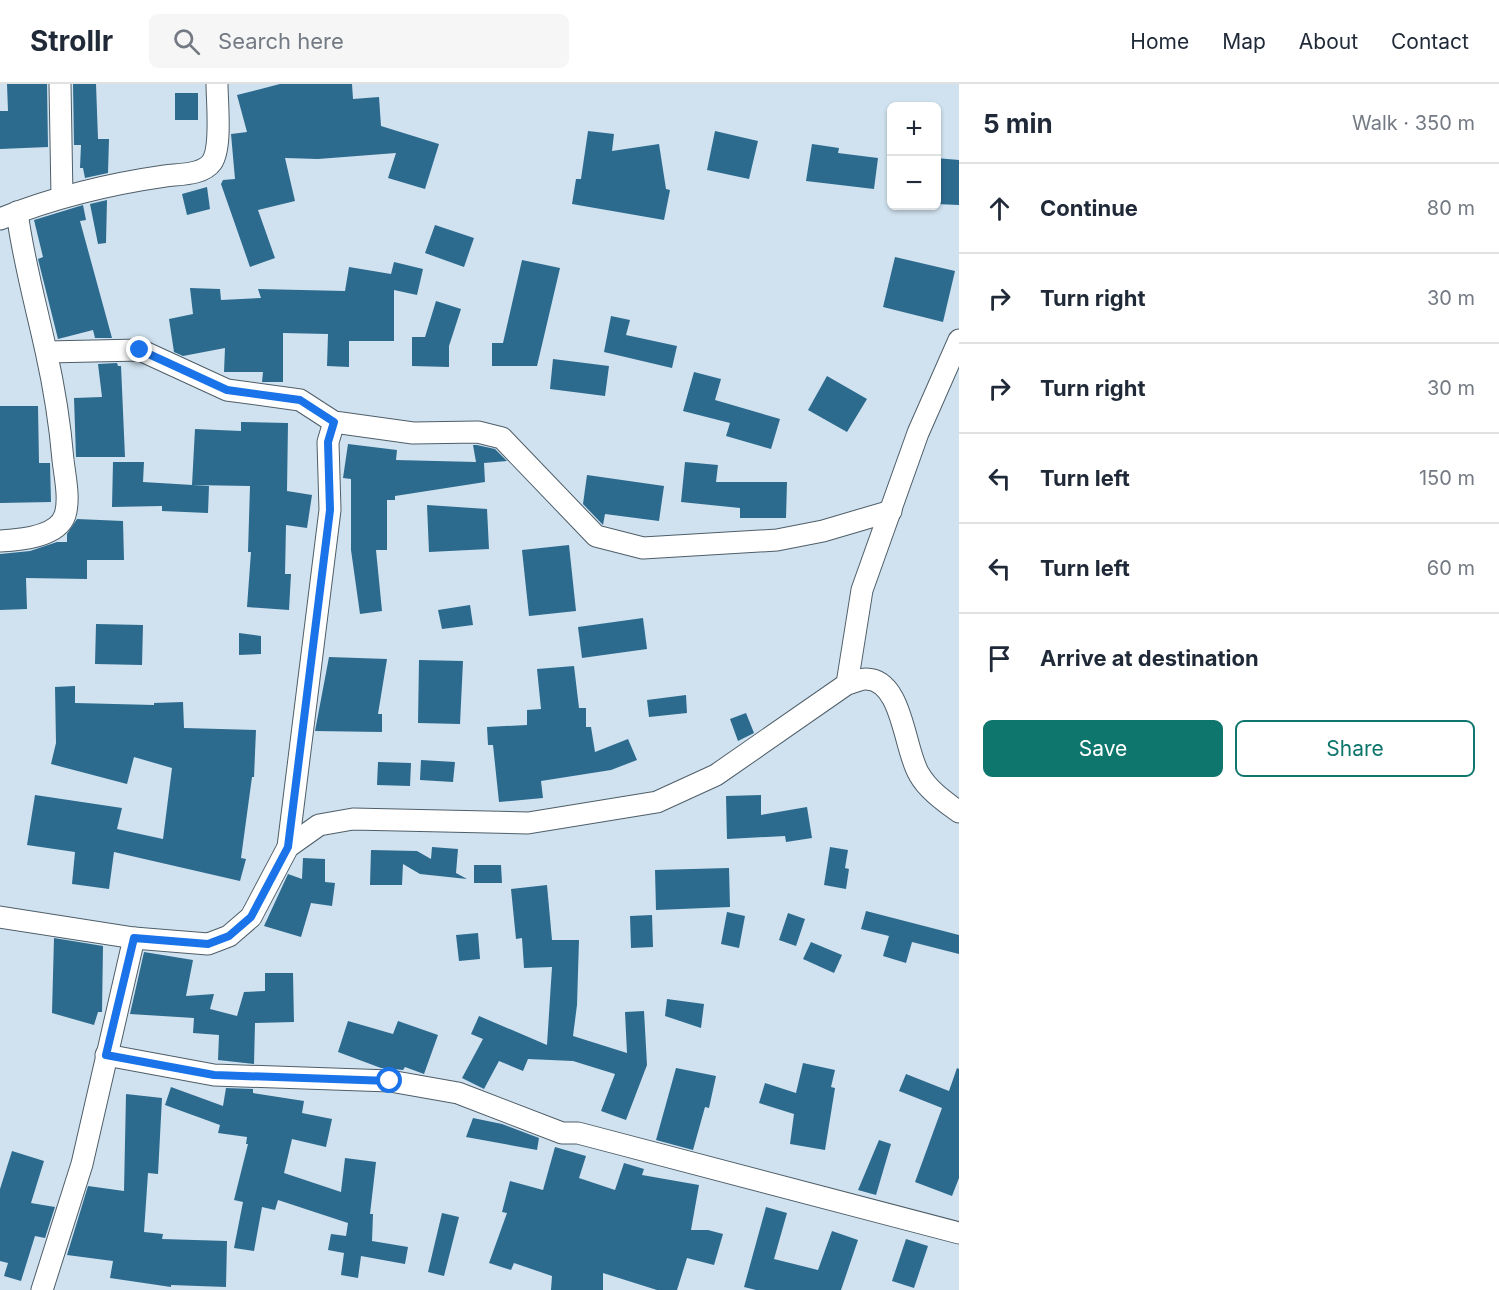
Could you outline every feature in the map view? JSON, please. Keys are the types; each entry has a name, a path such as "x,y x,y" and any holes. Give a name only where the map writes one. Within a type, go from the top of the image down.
{"street":[{"path":"60,84 62,197"},
{"path":"0,541 18,540 54,530 64,516 66,495 60,433 47,352 22,247 9,215 62,197 154,177 203,171 212,162 216,151 217,84"},
{"path":"847,684 862,590 918,433 959,340"},
{"path":"47,352 140,350 227,390 300,400 334,422 413,433 478,432 502,438 596,536 643,548 777,540 823,531 891,511"},
{"path":"0,917 134,938 208,944 229,936 251,917 288,847 330,510 328,442 334,422"},
{"path":"288,847 319,825 353,819 528,823 657,802 716,775 847,684 865,679 877,682 889,691 918,773 933,793 959,812"},
{"path":"42,1290 82,1164 134,938"},
{"path":"106,1055 214,1075 390,1081 458,1093 562,1133 578,1133 959,1233"}],"building":[{"path":"7,84 47,84 48,147 0,149 0,111 8,111"},
{"path":"73,84 96,84 98,139 109,139 108,173 85,178 83,168 80,168 81,145 74,145"},
{"path":"280,84 352,84 353,99 379,97 381,126 439,144 425,189 388,178 396,153 318,159 285,158 295,201 258,210 275,258 250,267 221,184 223,180 235,179 231,134 247,132 237,95"},
{"path":"175,93 198,93 198,120 175,120"},
{"path":"588,131 614,134 612,151 659,144 666,189 670,190 664,220 572,204 576,179 581,179"},
{"path":"715,131 758,141 749,179 707,170"},
{"path":"812,144 839,148 838,153 878,158 874,189 806,181"},
{"path":"941,158 959,160 959,205 941,204"},
{"path":"207,187 210,209 187,215 182,194"},
{"path":"107,200 106,243 98,244 90,204"},
{"path":"83,205 86,220 80,221 112,338 95,338 93,330 58,339 38,259 43,257 34,220"},
{"path":"435,225 474,238 464,267 425,253"},
{"path":"895,257 955,271 943,322 883,307"},
{"path":"522,260 560,268 537,366 492,366 492,343 503,343"},
{"path":"394,262 423,269 417,295 394,290 394,341 349,341 349,367 327,366 328,334 283,333 283,382 262,382 263,372 224,372 225,348 183,356 174,352 169,319 193,314 190,288 220,289 221,300 261,298 258,289 345,291 349,267 391,274"},
{"path":"436,301 461,309 449,346 449,367 412,366 412,337 425,337"},
{"path":"611,316 630,320 626,335 677,346 672,368 604,352"},
{"path":"553,359 609,366 605,396 550,389"},
{"path":"117,363 121,366 125,457 76,457 74,398 102,397 98,364"},
{"path":"694,372 721,379 715,400 780,419 771,449 726,436 730,423 683,411"},
{"path":"827,376 867,399 847,432 808,410"},
{"path":"0,406 38,406 39,463 50,463 51,502 0,503"},
{"path":"241,422 288,423 287,491 312,495 307,528 286,525 285,574 291,574 289,610 247,607 251,552 248,552 250,486 192,485 195,429 241,431"},
{"path":"348,444 397,450 396,460 476,462 473,445 477,445 495,449 507,461 484,463 485,482 395,496 395,500 387,500 387,550 376,550 382,611 360,614 351,550 351,479 343,478"},
{"path":"113,462 144,462 143,482 209,486 208,513 162,511 162,506 112,507"},
{"path":"685,462 718,465 716,482 787,482 786,518 740,518 740,508 681,502"},
{"path":"587,475 664,486 659,521 605,514 603,525 583,504"},
{"path":"427,505 487,509 489,549 429,552"},
{"path":"77,519 123,521 124,560 87,560 87,579 26,578 27,609 0,610 0,554 30,551 57,542 67,542 67,534"},
{"path":"569,545 576,611 529,616 522,550"},
{"path":"470,605 473,625 442,629 438,610"},
{"path":"643,618 647,649 582,658 578,627"},
{"path":"96,624 143,625 142,665 95,664"},
{"path":"239,633 261,636 261,654 239,655"},
{"path":"329,657 387,659 378,714 382,714 382,732 315,731"},
{"path":"419,660 463,661 460,724 418,723"},
{"path":"574,666 579,708 586,708 586,727 591,727 595,752 628,739 637,760 611,770 541,781 543,798 499,802 493,745 488,745 487,727 527,725 527,710 541,709 537,669"},
{"path":"75,686 75,703 154,705 154,703 183,702 184,728 256,730 254,777 252,777 241,858 246,859 240,881 114,852 109,889 72,884 75,852 27,845 35,795 122,808 117,829 163,839 172,768 134,757 127,784 51,764 56,743 55,687"},
{"path":"686,695 687,713 649,717 647,700"},
{"path":"746,713 754,733 738,741 730,719"},
{"path":"421,760 455,762 453,782 420,780"},
{"path":"378,762 411,763 410,786 377,785"},
{"path":"761,795 761,815 807,807 812,838 786,842 785,836 727,839 726,796"},
{"path":"432,847 458,849 456,873 467,879 420,874 403,864 402,885 370,885 371,850 417,851 431,859"},
{"path":"830,847 848,850 845,868 849,869 846,889 824,885"},
{"path":"303,858 325,859 325,882 335,883 332,906 311,903 301,937 264,926 288,874 302,879"},
{"path":"474,865 501,865 502,883 474,883"},
{"path":"729,868 730,907 656,910 655,870"},
{"path":"547,885 552,940 579,940 577,1005 573,1036 627,1053 625,1012 644,1011 647,1065 626,1120 601,1111 615,1074 573,1061 528,1059 523,1071 499,1061 484,1089 462,1078 483,1039 471,1034 479,1016 547,1045 552,967 524,968 522,938 516,939 511,889"},
{"path":"866,911 959,935 959,954 912,942 906,963 883,956 889,936 861,929"},
{"path":"727,912 745,916 739,948 721,944"},
{"path":"788,913 805,919 796,946 779,940"},
{"path":"652,915 653,947 631,948 630,916"},
{"path":"478,933 480,959 459,961 456,935"},
{"path":"54,938 103,946 102,1012 98,1012 94,1025 52,1013"},
{"path":"811,942 842,955 834,973 803,959"},
{"path":"144,952 193,960 186,996 214,994 210,1009 237,1016 244,992 265,991 265,973 293,973 294,1022 255,1023 254,1064 218,1060 219,1035 193,1033 194,1018 130,1014"},
{"path":"667,999 704,1004 701,1028 665,1016"},
{"path":"348,1021 393,1034 398,1021 438,1035 424,1074 405,1067 403,1070 381,1068 338,1052"},
{"path":"803,1063 835,1070 831,1087 835,1088 825,1150 790,1144 794,1114 759,1103 765,1083 796,1093"},
{"path":"676,1068 716,1076 709,1108 705,1107 693,1150 656,1140"},
{"path":"957,1068 959,1069 959,1178 952,1196 915,1182 942,1108 899,1091 906,1074 949,1091"},
{"path":"171,1087 223,1106 226,1088 253,1089 253,1093 304,1101 302,1113 332,1119 326,1147 292,1139 284,1173 341,1192 345,1158 376,1162 370,1214 373,1214 372,1241 408,1247 405,1264 361,1256 358,1278 341,1275 344,1253 328,1250 331,1234 346,1236 348,1223 278,1200 275,1210 262,1207 254,1251 234,1248 243,1202 234,1200 248,1144 246,1144 247,1137 218,1133 220,1125 165,1105"},
{"path":"126,1094 162,1098 158,1174 148,1173 144,1232 163,1234 162,1239 227,1241 226,1287 171,1285 171,1287 110,1278 113,1261 67,1255 88,1186 124,1191"},
{"path":"473,1118 502,1124 539,1138 537,1150 466,1137"},
{"path":"879,1140 891,1144 876,1195 858,1190"},
{"path":"555,1147 586,1156 579,1178 615,1190 624,1163 644,1169 642,1175 699,1185 691,1230 708,1230 723,1234 714,1265 687,1258 677,1290 657,1290 603,1273 603,1290 551,1290 552,1276 514,1263 511,1270 489,1263 507,1213 502,1212 510,1181 543,1190"},
{"path":"12,1151 44,1161 31,1203 55,1207 45,1238 35,1236 21,1281 4,1276 8,1263 0,1261 0,1189"},
{"path":"766,1207 787,1213 774,1259 818,1270 832,1231 858,1240 841,1290 756,1290 744,1287"},
{"path":"442,1213 459,1217 444,1276 428,1272"},
{"path":"906,1239 928,1246 914,1288 892,1281"}],"route":[{"path":"140,350 227,390 300,400 334,422 328,442 330,510 288,847 251,917 229,936 208,944 134,938 106,1055 214,1075 390,1081"}]}
